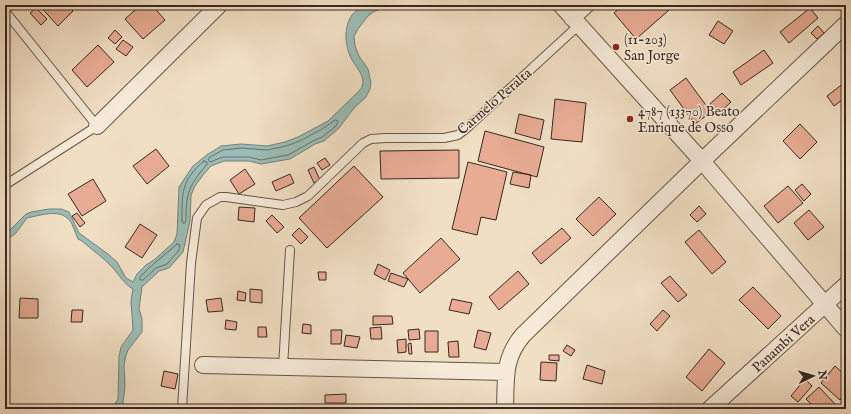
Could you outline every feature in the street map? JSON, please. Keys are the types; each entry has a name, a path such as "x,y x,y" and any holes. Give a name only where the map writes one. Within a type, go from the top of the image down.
{"street":[{"path":"97,126 219,5"},
{"path":"561,5 702,161 846,329"},
{"name":"Carmelo Peralta","path":"576,22 586,5"},
{"path":"505,409 506,372 514,345 523,334 846,24"},
{"name":"Panambi Vera","path":"715,405 846,285"},
{"path":"203,365 506,372"}],"lane":[{"path":"5,11 97,126 5,186"},
{"name":"Carmelo Peralta","path":"182,409 191,263 197,218 206,205 220,197 283,205 296,202 308,196 364,143 371,139 444,138 458,135 474,122 576,22"},
{"path":"283,367 290,250"}],"water":[{"path":"364,5 392,5 375,11 368,16 354,36 355,46 359,56 368,69 371,83 366,97 354,108 339,128 324,141 315,144 290,159 261,164 249,161 224,161 211,166 203,175 195,186 191,195 190,221 183,252 169,268 159,271 142,287 139,309 142,319 142,332 128,350 126,355 124,365 125,387 122,409 112,409 118,399 119,357 121,347 133,330 131,301 133,289 106,261 78,239 72,224 63,215 45,214 27,218 15,234 5,241 5,235 26,214 49,209 61,209 69,212 79,233 117,262 126,278 133,282 137,274 146,265 154,260 174,242 177,234 179,187 193,166 221,146 241,144 267,146 298,137 328,121 359,91 362,87 363,79 350,55 346,32 352,15"}],"building":[{"path":"39,5 67,5 73,11 58,26"},
{"path":"141,5 152,5 165,20 143,39 125,19"},
{"path":"623,5 665,5 669,10 636,39 614,13"},
{"path":"36,8 47,19 41,25 30,13"},
{"path":"810,8 818,18 789,43 780,32"},
{"path":"718,21 733,31 724,44 709,35"},
{"path":"818,26 824,33 817,39 811,33"},
{"path":"115,30 122,37 115,44 108,38"},
{"path":"123,40 133,47 126,56 116,49"},
{"path":"98,45 114,62 87,87 72,70"},
{"path":"764,50 773,63 741,85 733,72"},
{"path":"686,78 711,112 695,124 670,90"},
{"path":"844,83 846,86 846,97 834,106 827,96"},
{"path":"722,93 731,102 719,113 710,104"},
{"path":"555,99 586,103 582,142 551,139"},
{"path":"519,114 544,120 540,140 515,133"},
{"path":"800,124 817,142 800,159 783,141"},
{"path":"485,131 544,147 537,177 478,161"},
{"path":"156,149 169,166 147,184 133,166"},
{"path":"459,150 459,178 381,179 380,151"},
{"path":"325,158 330,165 322,170 317,163"},
{"path":"468,162 507,172 496,220 481,217 477,235 452,229"},
{"path":"354,166 383,197 327,248 299,218"},
{"path":"314,167 320,180 314,183 308,170"},
{"path":"245,169 255,184 239,194 230,180"},
{"path":"513,172 531,175 529,188 510,184"},
{"path":"290,174 294,183 276,191 272,182"},
{"path":"93,179 106,201 82,216 68,194"},
{"path":"802,184 811,194 804,201 795,190"},
{"path":"788,186 803,203 778,223 764,206"},
{"path":"599,197 616,214 593,236 576,219"},
{"path":"699,206 706,214 697,222 690,215"},
{"path":"239,207 255,208 254,222 238,220"},
{"path":"809,210 824,227 808,240 794,223"},
{"path":"77,213 85,223 80,227 72,216"},
{"path":"272,215 284,227 277,233 266,221"},
{"path":"140,224 157,235 142,258 125,247"},
{"path":"299,228 308,237 301,244 292,235"},
{"path":"562,228 571,238 541,264 532,253"},
{"path":"699,230 726,262 712,274 685,242"},
{"path":"441,238 460,259 420,293 403,273"},
{"path":"378,264 390,270 385,280 374,274"},
{"path":"518,271 529,284 499,310 489,297"},
{"path":"318,272 326,272 326,280 319,280"},
{"path":"391,273 408,279 404,287 388,281"},
{"path":"670,276 687,295 678,302 661,283"},
{"path":"753,287 781,316 768,329 739,300"},
{"path":"250,289 262,290 262,303 250,302"},
{"path":"238,291 246,293 245,301 237,300"},
{"path":"20,298 38,299 38,318 19,318"},
{"path":"221,298 223,311 208,312 206,300"},
{"path":"452,299 472,303 469,314 449,310"},
{"path":"72,310 83,310 82,322 71,322"},
{"path":"663,310 670,316 657,331 650,324"},
{"path":"5,316 9,316 9,325 5,325"},
{"path":"373,316 392,316 393,324 373,325"},
{"path":"226,320 237,322 236,330 225,329"},
{"path":"303,324 311,325 311,334 302,333"},
{"path":"258,327 266,327 267,337 258,337"},
{"path":"381,327 382,339 371,339 370,328"},
{"path":"419,329 420,339 409,340 408,330"},
{"path":"331,330 342,330 341,344 331,344"},
{"path":"478,330 491,333 486,350 474,347"},
{"path":"425,331 438,331 438,352 425,352"},
{"path":"346,335 360,337 357,348 344,346"},
{"path":"406,339 406,352 398,353 397,340"},
{"path":"458,341 459,357 449,357 448,342"},
{"path":"411,343 412,354 409,354 408,344"},
{"path":"567,345 575,350 571,356 563,351"},
{"path":"709,349 725,363 702,391 686,377"},
{"path":"549,355 559,355 559,361 549,360"},
{"path":"541,362 557,363 556,381 540,380"},
{"path":"587,365 605,371 602,384 583,379"},
{"path":"835,366 846,376 846,393 840,400 821,383"},
{"path":"164,371 178,374 175,389 161,386"},
{"path":"805,379 812,386 798,402 791,396"},
{"path":"819,387 836,405 831,409 816,409 806,399"},
{"path":"346,394 346,403 325,403 325,395"}],"place":[{"name":"(11-203) San Jorge","path":"616,47"},
{"name":"4787 (13370) Beato Enrique de Osso","path":"630,119"}]}
